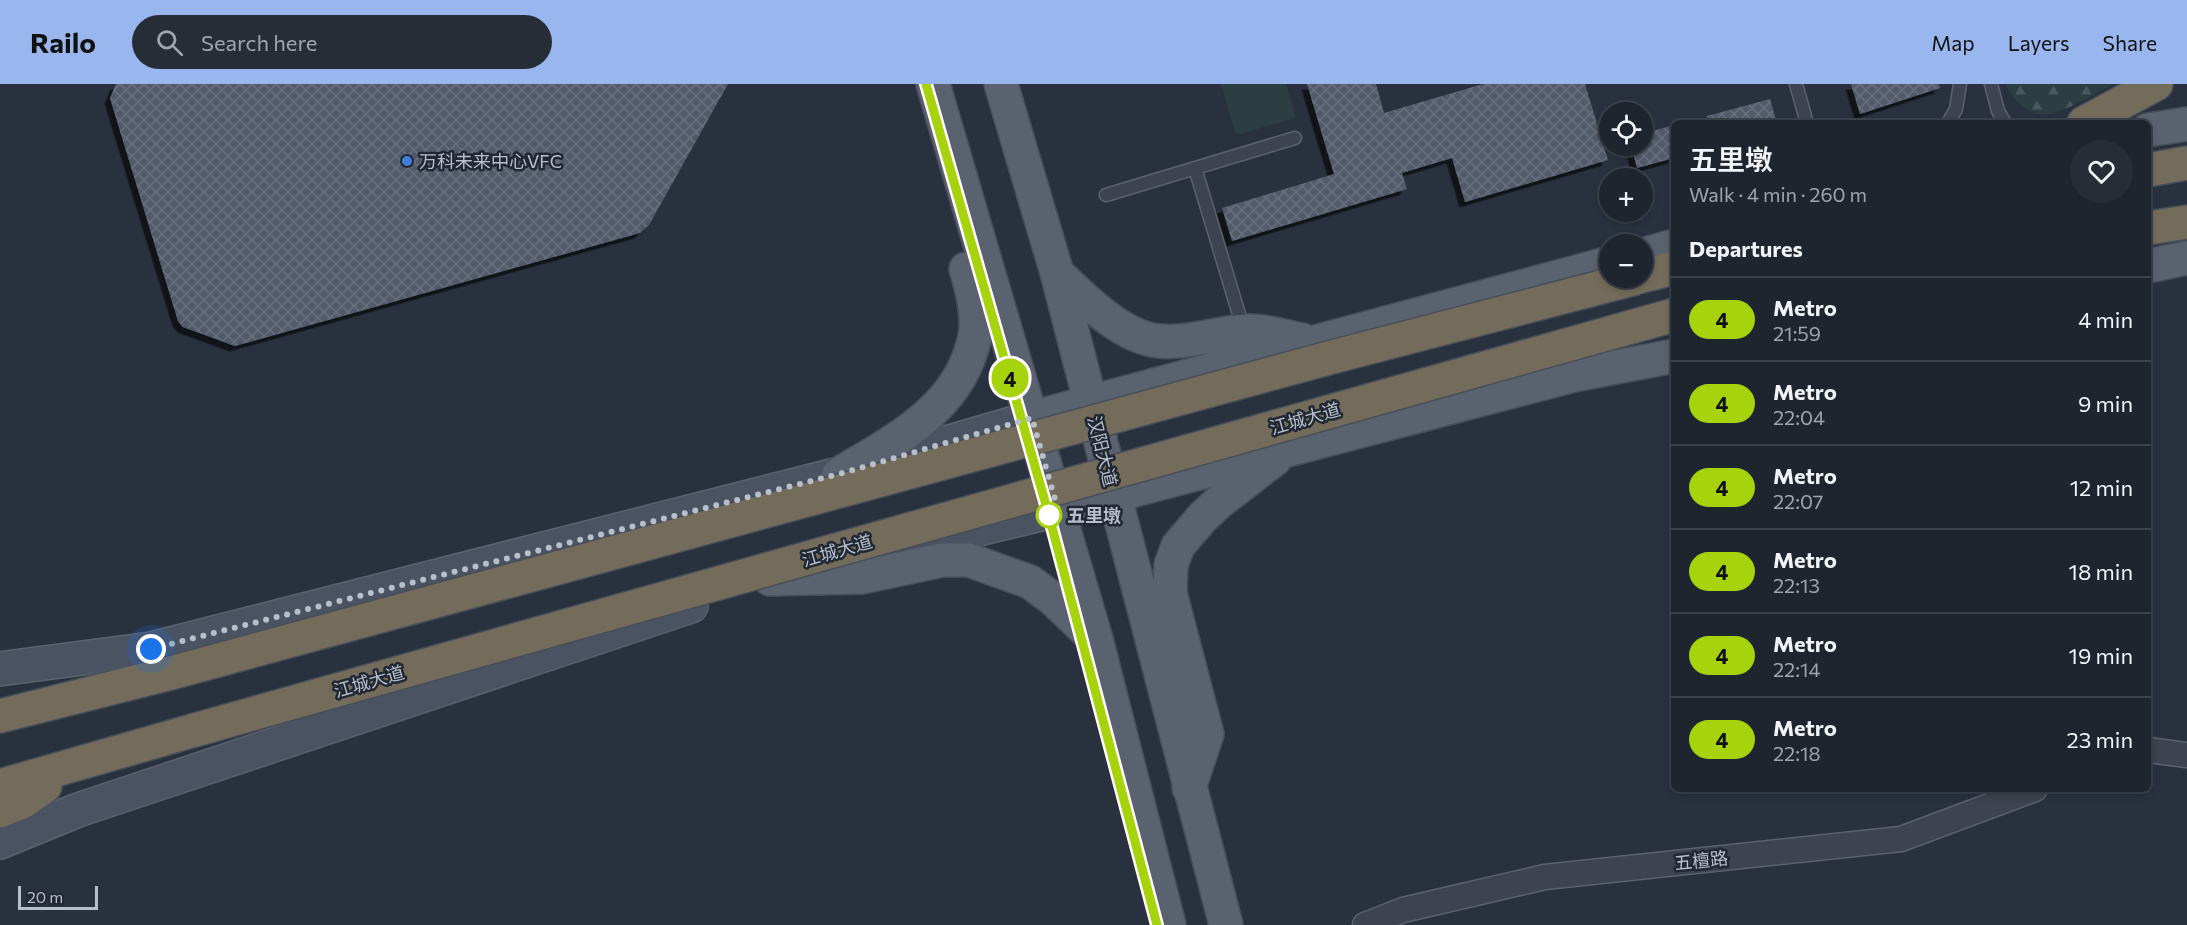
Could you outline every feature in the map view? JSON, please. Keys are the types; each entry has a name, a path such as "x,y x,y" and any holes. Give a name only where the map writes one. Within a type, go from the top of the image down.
{"highway":[{"path":"2090,120 2156,84"},
{"path":"2151,169 2187,163"},
{"path":"2151,228 2187,222"},
{"path":"2151,238 2187,238"},
{"path":"1653,273 1671,269"},
{"path":"0,716 171,673 1301,365 1599,288"},
{"name":"江城大道","path":"0,786 1671,316"},
{"path":"0,707 39,705"},
{"path":"0,811 24,801 70,767"}],"main road":[{"path":"933,84 1096,639 1168,925"},
{"name":"汉阳大道","path":"1001,84 1057,273 1226,925"},
{"path":"2151,130 2187,124"},
{"path":"839,474 889,444 926,418 953,387 967,364 977,331 975,302 953,221 947,135"},
{"path":"1653,252 1671,247"},
{"path":"2151,265 2187,258"},
{"path":"0,669 151,649 839,474 1090,401 1599,266"},
{"path":"1057,273 1093,308 1137,334 1157,341 1180,341 1251,331 1312,342"},
{"path":"1058,510 1574,375 1671,357"},
{"path":"1189,788 1207,734 1170,594 1171,565 1178,546 1202,518 1287,449"},
{"name":"江城大道","path":"0,842 78,810 770,579 1058,510"},
{"path":"770,579 862,577 943,560 969,560 1030,582 1053,599 1096,639"}],"street":[{"path":"2151,750 2187,755"},
{"name":"五檀路","path":"1365,925 1403,910 1545,877 1901,839 2027,792"}],"lane":[{"path":"1796,84 1806,120"},
{"path":"1950,120 1956,109 1960,84"},
{"path":"1991,84 1998,111 2003,120"},
{"path":"1106,195 1295,138"},
{"path":"1195,168 1245,332"}],"green space":[{"path":"1221,84 1286,84 1296,118 1236,135"},
{"path":"2006,84 2113,84 2057,112 2042,115 2017,102"}],"building":[{"name":"万科未来中心VFC","path":"116,84 728,84 649,225 640,233 235,346 183,327 178,321 110,98"},
{"path":"1307,84 1376,84 1384,113 1483,84 1585,84 1599,130 1599,156 1607,156 1608,160 1465,202 1452,158 1402,173 1407,189 1232,241 1222,208 1334,174"},
{"path":"1851,84 1939,84 1940,88 1860,114"},
{"path":"1770,99 1776,120 1708,120 1707,116"},
{"path":"1671,126 1671,159 1637,168 1634,156 1653,156 1653,131"}],"metro line":[{"name":"4","path":"926,84 1048,512 1157,925"}],"place":[{"name":"万科未来中心VFC","path":"407,161"},
{"name":"五里墩","path":"1049,515"}],"route":[{"path":"151,649 839,474 1032,418 1058,510 1049,515"}]}
